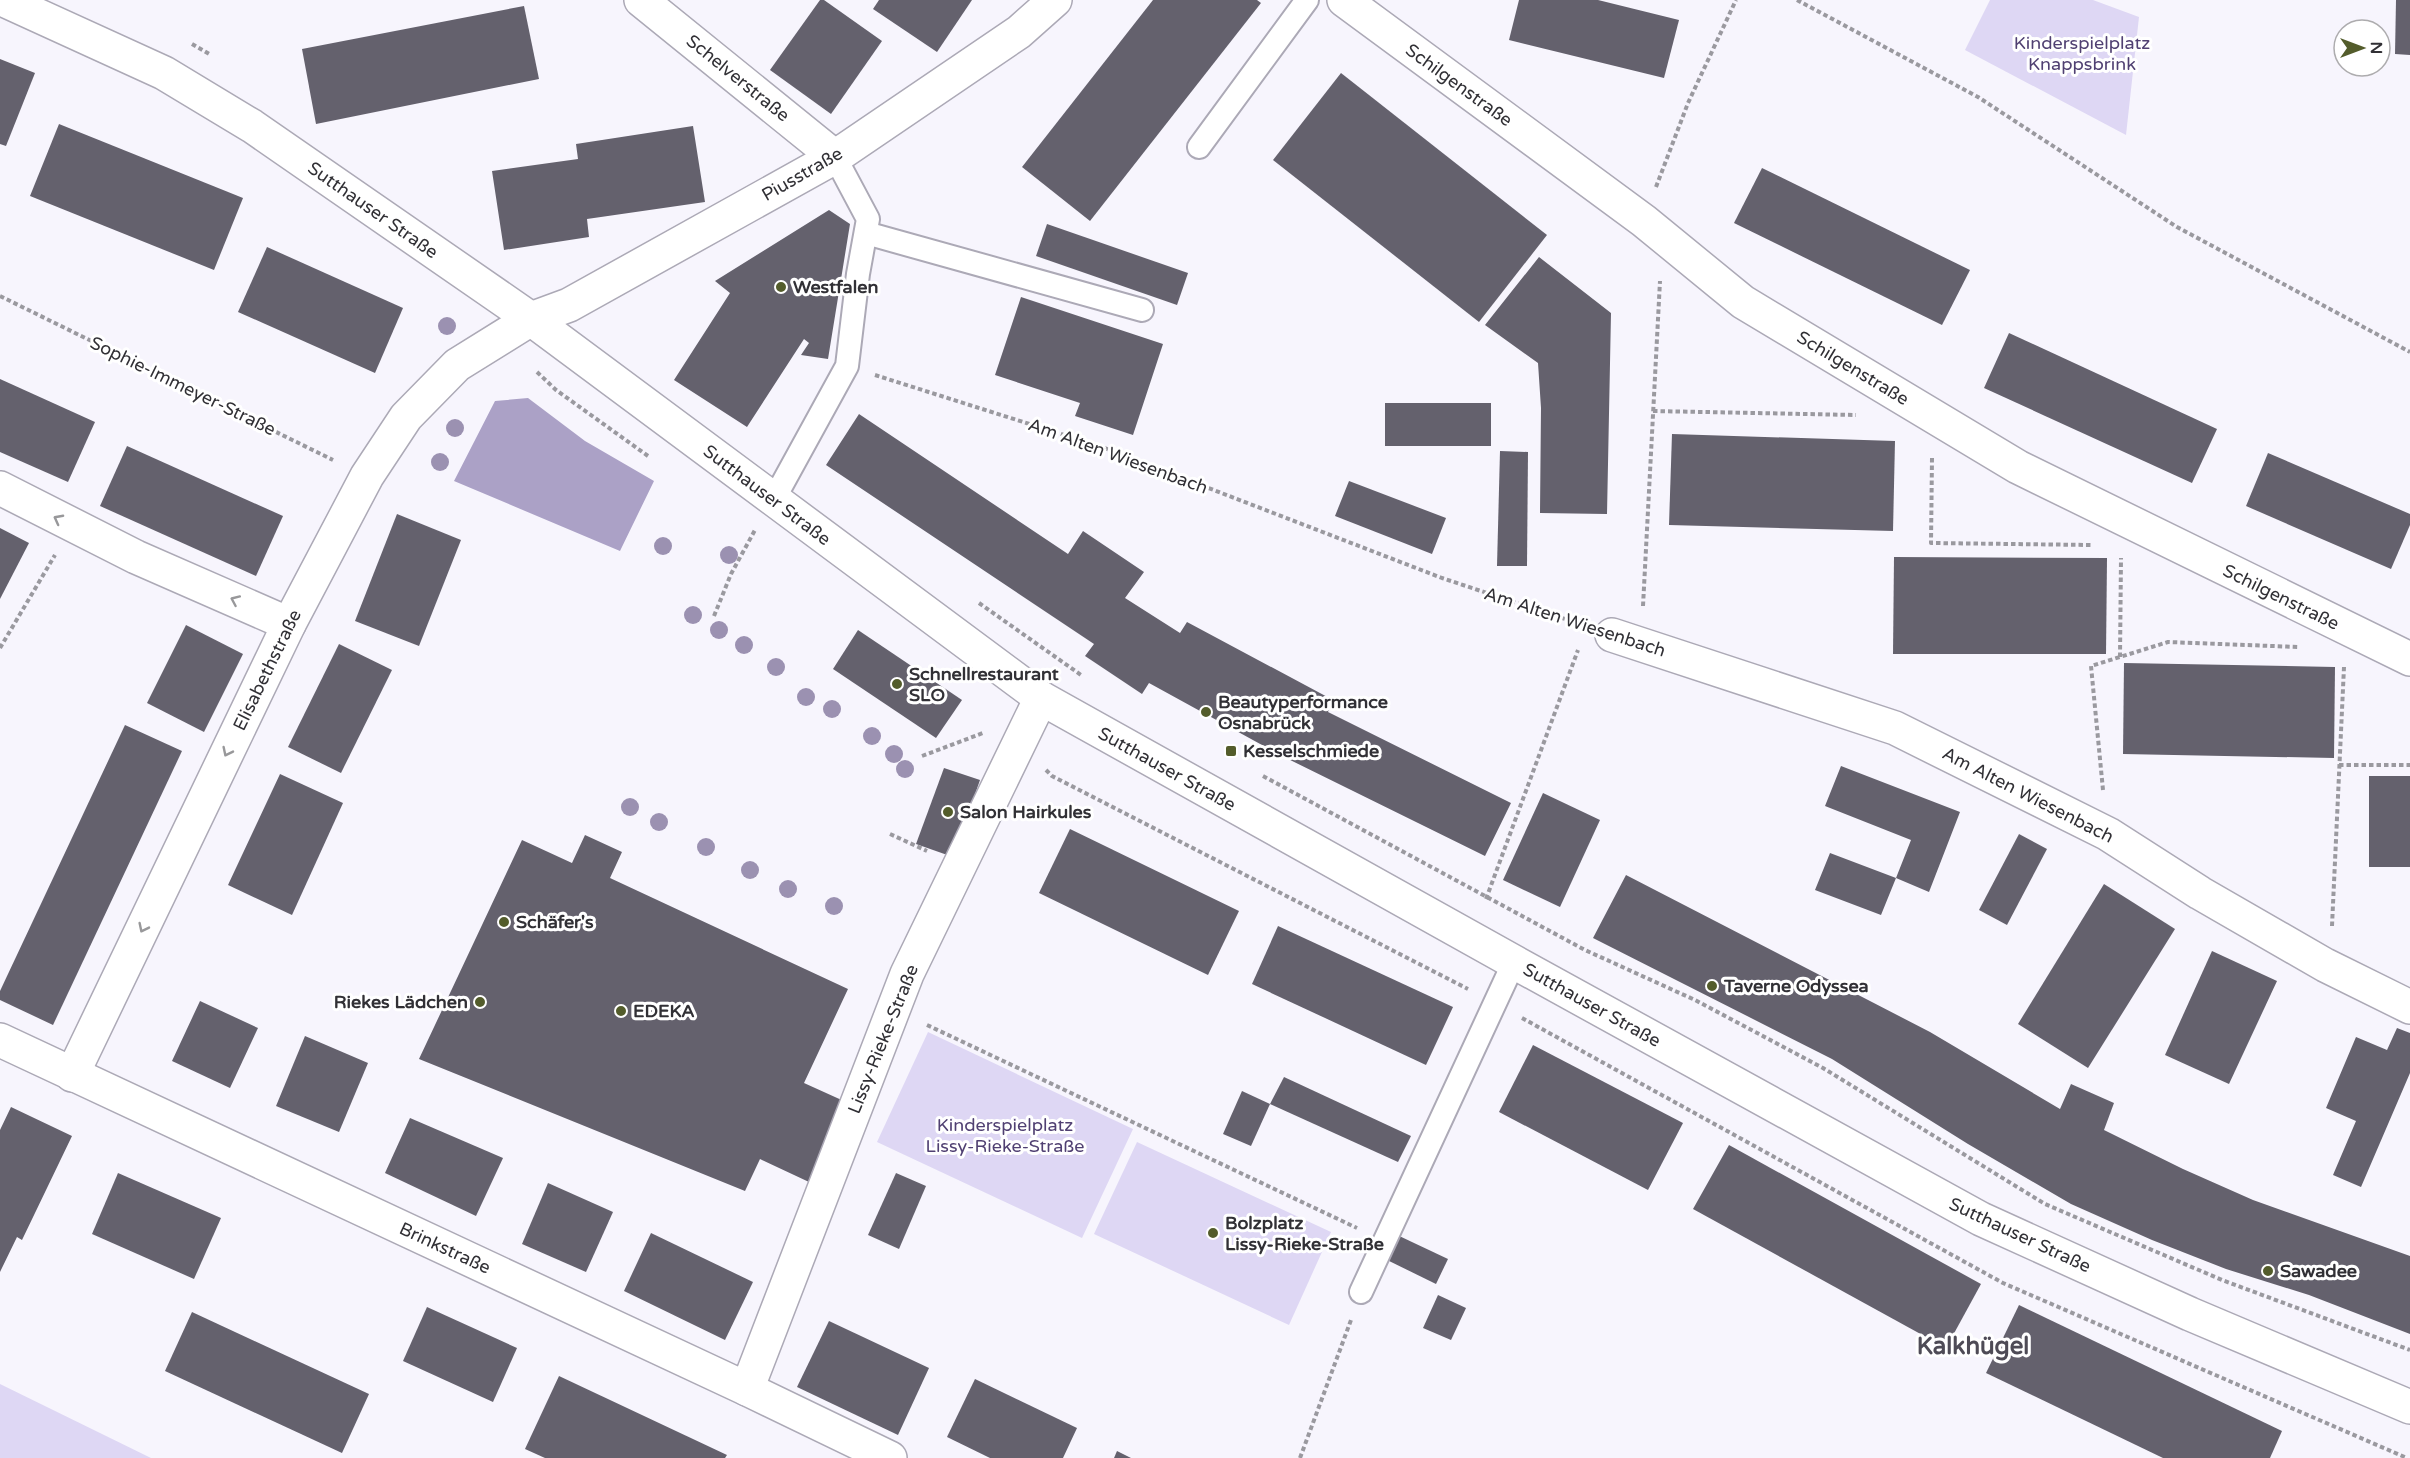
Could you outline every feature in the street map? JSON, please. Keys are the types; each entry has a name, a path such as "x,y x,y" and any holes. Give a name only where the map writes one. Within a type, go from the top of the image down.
{"street":[{"name":"Sutthauser Straße","path":"4,0 164,73 252,126 531,319 1041,698 1472,939 1981,1219 2190,1314 2410,1407"},
{"name":"Schelverstraße","path":"641,0 835,157"},
{"name":"Piusstraße","path":"531,319 569,305 835,157 1019,32 1055,0"},
{"name":"Schilgenstraße","path":"1344,0 1653,228 1743,302 2018,467 2410,659"},
{"name":"Elisabethstraße","path":"72,1075 289,624 367,476 406,417 457,365 531,319"},
{"path":"0,488 136,557 289,624"},
{"name":"Am Alten Wiesenbach","path":"1627,640 1895,728 2108,834 2200,893 2325,965 2410,1007"},
{"name":"Lissy-Rieke-Straße","path":"747,1389 907,974 1041,698"},
{"name":"Brinkstraße","path":"0,1040 890,1458"}],"lane":[{"path":"1199,147 1307,0"},
{"path":"774,499 847,366 858,274 868,219 835,157"},
{"path":"866,233 1142,310"},
{"path":"1361,1292 1514,962"}],"path":[{"path":"1627,640 1653,411 1653,228 1688,103 1736,0"},
{"path":"1797,0 1978,97 2177,226 2410,352"},
{"name":"Sophie-Immeyer-Straße","path":"0,296 367,476"},
{"name":"Am Alten Wiesenbach","path":"847,366 1102,447 1442,578 1627,640"},
{"path":"1653,411 1862,415"},
{"path":"1932,416 1931,543 2097,545"},
{"path":"0,648 72,526"},
{"path":"714,616 731,574 754,531"},
{"path":"2120,657 2121,556"},
{"path":"975,600 1082,676"},
{"path":"2108,834 2091,666 2168,642 2310,648"},
{"path":"1472,939 1574,662"},
{"path":"2325,965 2332,927 2344,663"},
{"path":"921,756 968,740"},
{"path":"2339,765 2410,765"},
{"path":"1258,774 1585,950 1695,1000 1823,1068 2045,1204 2222,1280 2410,1350"},
{"path":"893,1009 1385,1241"},
{"path":"1300,1458 1361,1292"}],"green space":[{"name":"Kinderspielplatz Knappsbrink","path":"1990,0 2093,0 2139,17 2126,135 1965,50"},
{"name":"Kinderspielplatz Lissy-Rieke-Straße","path":"928,1032 1133,1129 1082,1238 877,1142"},
{"name":"Bolzplatz Lissy-Rieke-Straße","path":"1137,1142 1331,1232 1289,1325 1094,1234"},
{"path":"0,1384 151,1458 0,1458"}],"shaded area":[{"path":"528,398 585,441 654,481 620,551 454,481 495,401"}],"building":[{"path":"820,0 824,0 882,41 831,114 770,70"},
{"path":"879,0 972,0 937,52 873,9"},
{"path":"1153,0 1257,0 1261,3 1090,221 1022,167"},
{"path":"1519,0 1598,0 1679,20 1664,78 1509,40"},
{"path":"2396,0 2410,0 2410,55 2395,54"},
{"path":"524,6 539,79 316,124 302,49"},
{"path":"0,59 35,73 6,146 0,144"},
{"path":"1341,73 1547,235 1479,322 1273,160"},
{"path":"59,124 243,198 214,270 30,196"},
{"path":"693,126 705,202 587,219 589,237 504,250 492,171 578,159 576,144"},
{"path":"1762,168 1970,270 1942,325 1734,223"},
{"path":"829,210 850,224 828,359 801,355 809,343 804,339 747,427 674,380 730,293 715,281"},
{"path":"1047,224 1188,273 1177,305 1036,256"},
{"path":"267,247 403,308 375,373 238,312"},
{"path":"1539,257 1611,313 1607,514 1540,513 1541,408 1538,363 1485,325"},
{"path":"1021,297 1163,344 1133,435 1075,416 1080,403 995,375"},
{"path":"2009,333 2217,429 2192,483 1984,388"},
{"path":"0,379 95,422 68,482 0,452"},
{"path":"1385,403 1491,403 1491,446 1385,446"},
{"path":"859,414 1068,554 1083,531 1144,572 1125,598 1180,633 1187,622 1333,700 1328,712 1511,803 1485,856 1280,755 1149,683 1142,694 1085,656 1094,644 826,465"},
{"path":"1672,434 1895,441 1893,531 1669,525"},
{"path":"127,446 283,516 256,576 100,506"},
{"path":"1500,451 1528,452 1527,566 1497,566"},
{"path":"2268,453 2410,514 2410,525 2391,569 2246,506"},
{"path":"1349,481 1446,518 1432,554 1335,516"},
{"path":"397,514 461,540 419,646 355,621"},
{"path":"0,528 29,543 0,599"},
{"path":"1894,557 2107,558 2106,654 1893,654"},
{"path":"186,625 243,654 204,732 147,703"},
{"name":"Schnellrestaurant SLO","path":"858,630 962,700 936,738 833,669"},
{"path":"339,644 392,670 341,773 288,747"},
{"path":"2124,663 2335,667 2334,758 2123,754"},
{"path":"125,725 182,751 53,1025 0,1000 0,991"},
{"path":"1841,766 1960,812 1929,892 1896,878 1911,840 1825,806"},
{"name":"Salon Hairkules","path":"944,768 980,780 953,857 916,844"},
{"path":"280,774 343,803 292,915 228,885"},
{"path":"2369,776 2410,776 2410,867 2369,867"},
{"path":"1543,793 1600,820 1560,907 1503,880"},
{"path":"1070,829 1239,911 1208,975 1039,893"},
{"path":"2019,834 2047,849 2007,925 1979,910"},
{"path":"585,835 622,852 610,878 848,989 804,1083 846,1102 809,1182 760,1159 745,1191 419,1059 522,840 572,863"},
{"path":"1830,853 1896,878 1881,915 1815,890"},
{"path":"1626,875 1930,1032 2060,1109 2071,1084 2114,1103 2104,1130 2183,1169 2253,1200 2410,1256 2410,1334 2309,1295 2226,1269 2152,1240 2071,1204 1968,1144 1832,1059 1593,938"},
{"path":"2104,884 2175,929 2088,1068 2018,1024"},
{"path":"1278,926 1453,1007 1426,1065 1252,984"},
{"path":"2212,951 2277,981 2229,1084 2165,1055"},
{"path":"200,1001 258,1028 230,1088 172,1061"},
{"path":"2397,1028 2410,1033 2410,1073 2361,1187 2333,1175 2356,1121 2326,1108 2356,1037 2387,1050"},
{"path":"305,1036 368,1063 339,1132 276,1106"},
{"path":"1533,1045 1683,1123 1648,1190 1499,1112"},
{"path":"1284,1077 1411,1136 1398,1162 1270,1104"},
{"path":"1242,1091 1270,1104 1251,1146 1223,1134"},
{"path":"11,1107 72,1136 22,1240 17,1237 0,1272 0,1130"},
{"path":"410,1118 503,1158 476,1216 385,1173"},
{"path":"1729,1145 1981,1284 1946,1348 1693,1209"},
{"path":"118,1173 221,1218 194,1279 92,1234"},
{"path":"896,1173 926,1186 899,1249 868,1235"},
{"path":"548,1183 613,1212 586,1272 522,1244"},
{"path":"651,1233 753,1282 725,1340 624,1291"},
{"path":"1395,1234 1448,1259 1436,1284 1383,1258"},
{"path":"1438,1295 1466,1308 1451,1340 1423,1328"},
{"path":"2019,1305 2282,1431 2270,1458 2163,1458 1986,1373"},
{"path":"427,1307 517,1348 493,1402 403,1361"},
{"path":"192,1312 369,1394 342,1453 165,1371"},
{"path":"829,1321 929,1368 898,1435 797,1387"},
{"path":"559,1376 727,1455 725,1458 545,1458 525,1449"},
{"path":"975,1379 1077,1428 1063,1458 990,1458 947,1437"},
{"path":"1117,1451 1131,1458 1114,1458"}],"place":[{"name":"Westfalen","path":"781,287"},
{"name":"Schnellrestaurant SLO","path":"897,684"},
{"name":"Beautyperformance Osnabrück","path":"1206,712"},
{"name":"Kesselschmiede","path":"1231,751"},
{"name":"Salon Hairkules","path":"948,812"},
{"name":"Schäfer's","path":"504,922"},
{"name":"Taverne Odyssea","path":"1712,986"},
{"name":"Riekes Lädchen","path":"480,1002"},
{"name":"EDEKA","path":"621,1011"},
{"name":"Bolzplatz Lissy-Rieke-Straße","path":"1213,1233"},
{"name":"Sawadee","path":"2268,1271"}],"district":[{"name":"Kalkhügel","path":"1973,1346"}]}
